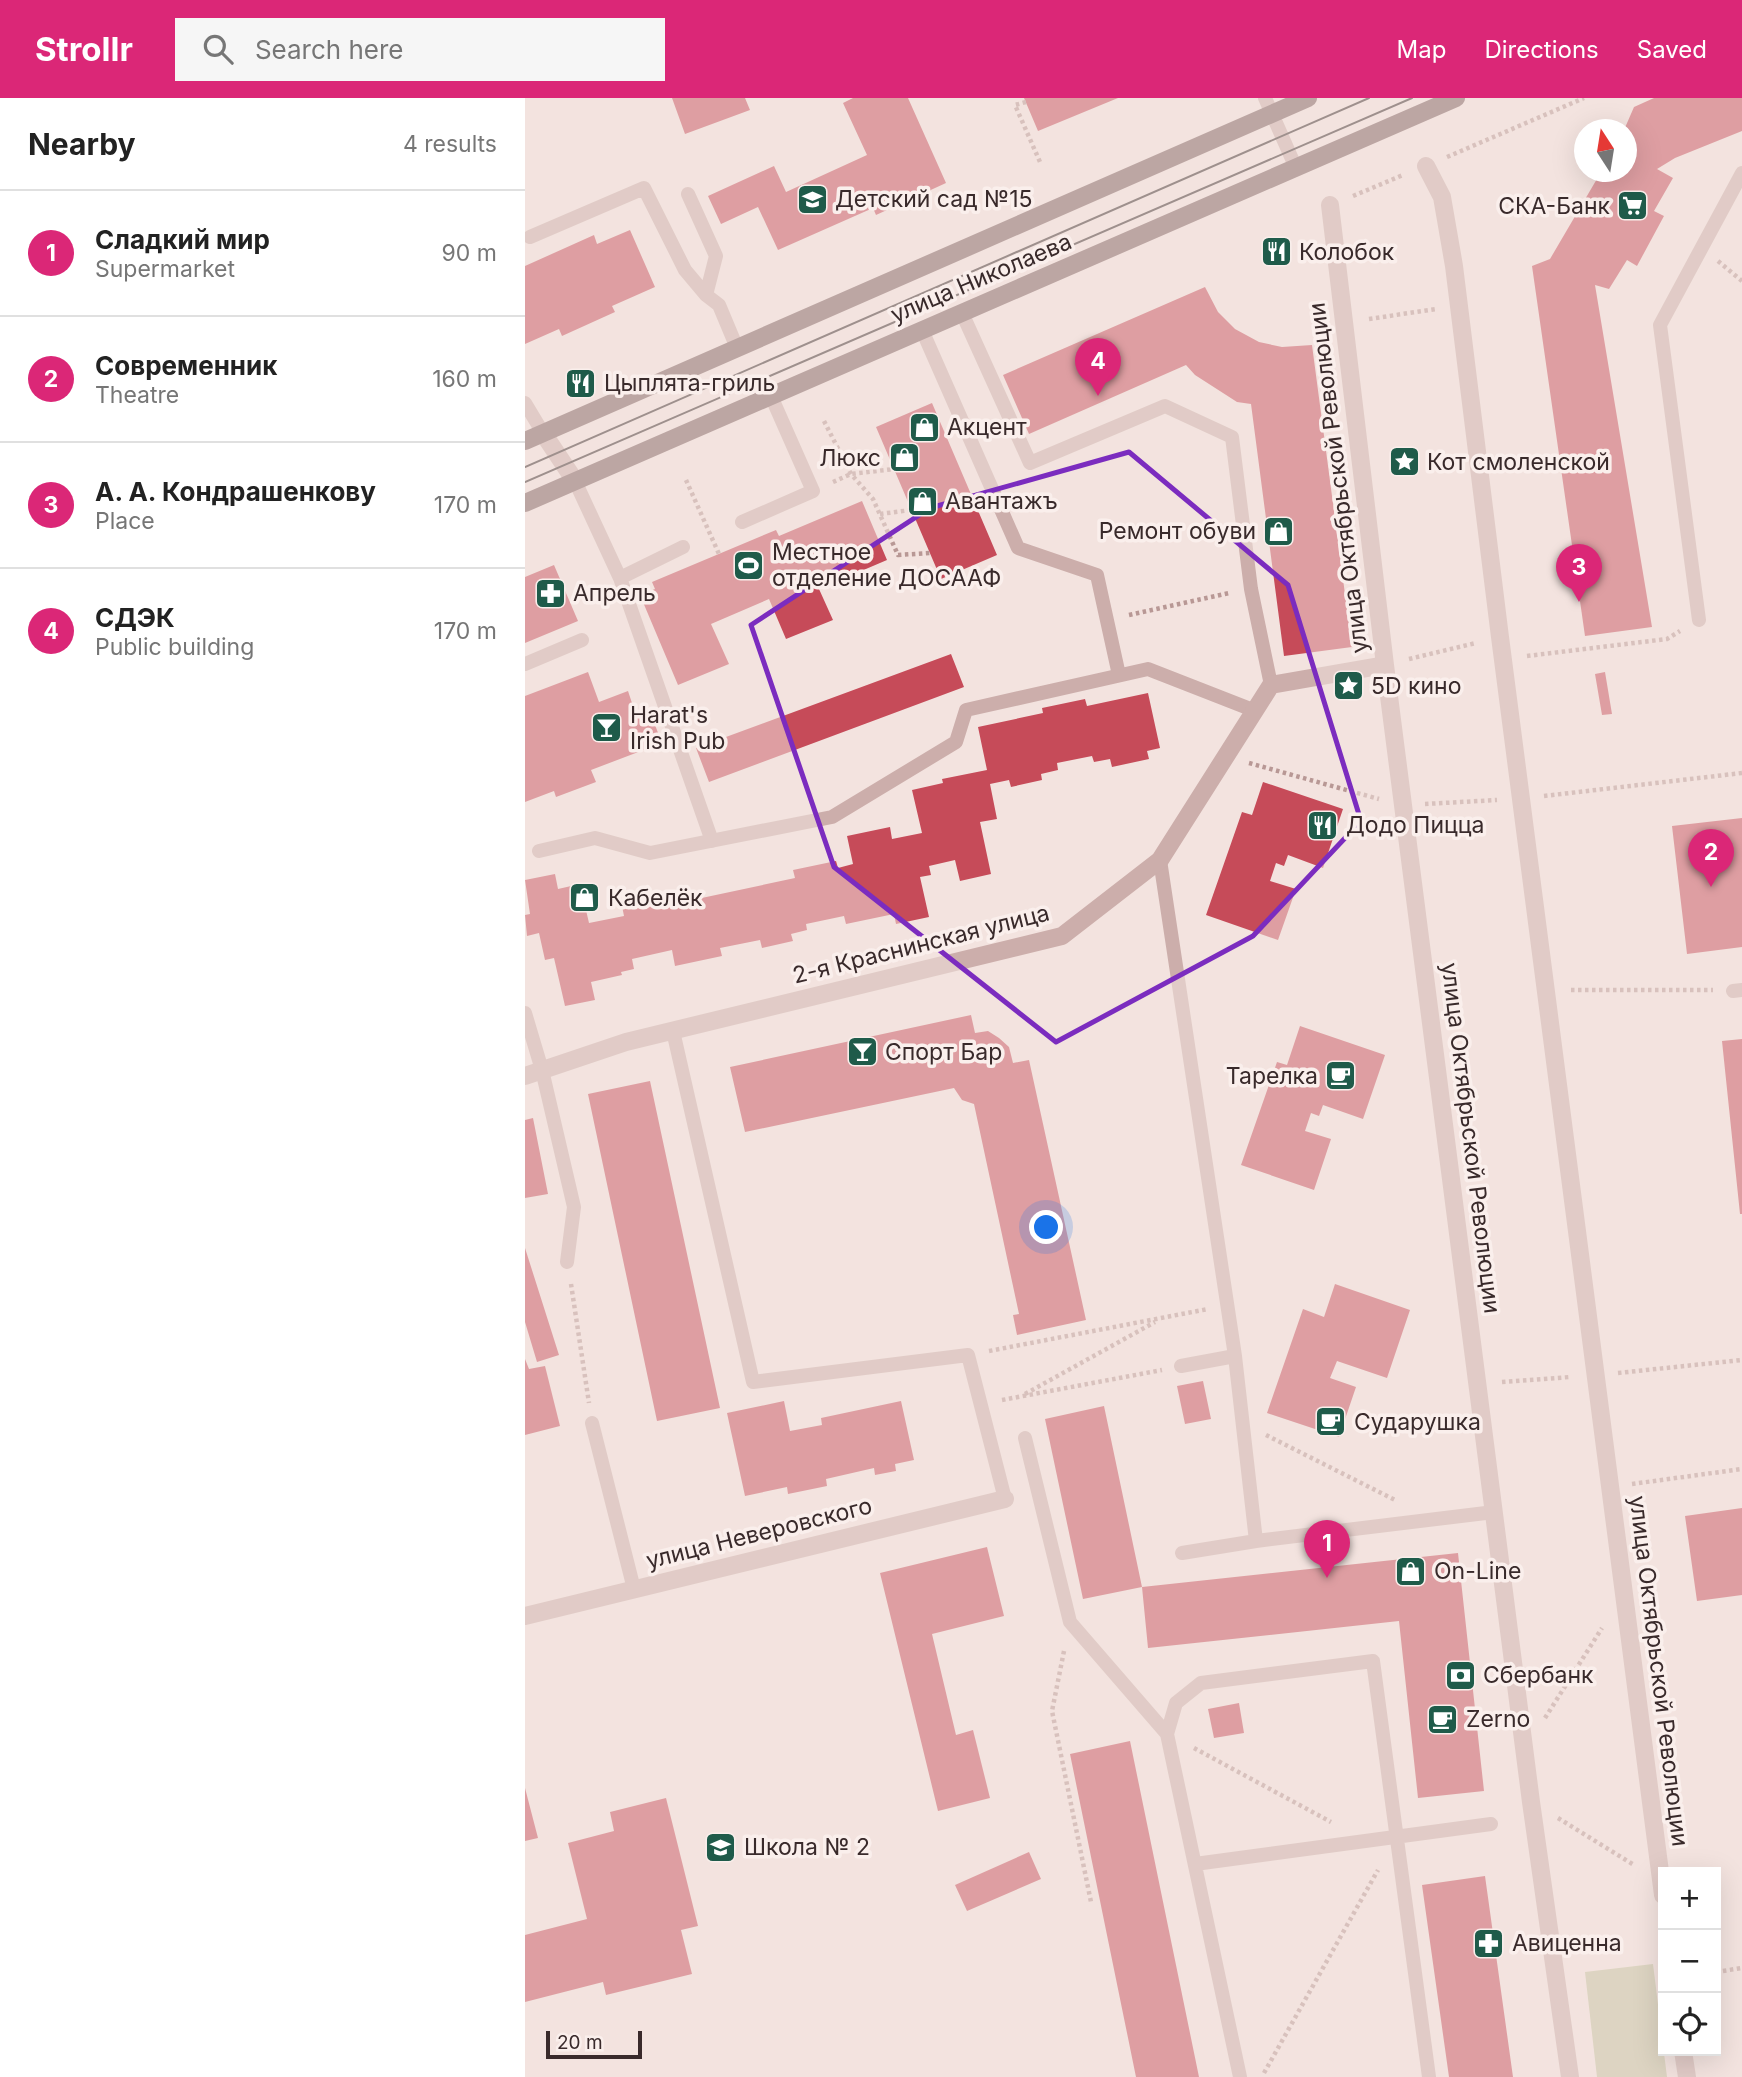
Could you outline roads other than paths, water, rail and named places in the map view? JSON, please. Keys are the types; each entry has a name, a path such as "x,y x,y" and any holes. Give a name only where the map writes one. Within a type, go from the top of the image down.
{"main road":[{"name":"улица Николаева","path":"525,441 737,348 1268,106 1308,98"},
{"name":"улица Николаева","path":"525,503 1456,98"}],"street":[{"name":"улица Октябрьской Революции","path":"1426,166 1442,197 1459,305 1659,1867"},
{"name":"улица Октябрьской Революции","path":"1330,205 1385,665 1531,1802 1570,2077"},
{"path":"543,433 575,481"},
{"path":"1271,685 1385,665"},
{"name":"2-я Краснинская улица","path":"533,1073 626,1042 1062,936 1160,860 1271,685"},
{"name":"улица Неверовского","path":"525,1616 1005,1499"},
{"path":"1684,2056 1687,2077"}],"lane":[{"path":"1268,106 1296,168"},
{"path":"1699,620 1660,325 1742,173"},
{"path":"530,237 644,188 685,270 706,295 719,304 737,348"},
{"path":"688,194 716,256 706,295"},
{"path":"962,313 1030,463 1165,406 1232,437 1251,589 1271,685"},
{"path":"922,330 1018,548 1097,575 1119,675"},
{"path":"742,522 813,491 771,396"},
{"path":"525,403 543,433"},
{"path":"575,481 620,578 712,841"},
{"path":"620,578 683,547"},
{"path":"525,664 582,640"},
{"path":"539,851 595,838 650,853 832,817 956,742 966,709 1148,669 1254,710"},
{"path":"1160,860 1228,1306 1256,1541"},
{"path":"525,1013 533,1073 574,1207 568,1262"},
{"path":"673,1031 753,1382 968,1355 1005,1499"},
{"path":"1181,1366 1235,1356"},
{"path":"592,1423 634,1589"},
{"path":"1025,1438 1070,1622 1167,1734"},
{"path":"1182,1553 1256,1541 1494,1513"},
{"path":"1240,2077 1167,1734 1176,1703 1201,1682 1373,1661 1429,2077"},
{"path":"1195,1864 1491,1824"}],"tram line":[{"path":"525,467 1369,98"},
{"path":"525,482 1412,98"}],"place":[{"name":"Детский сад №15","path":"812,199"},
{"name":"СКА-Банк","path":"1633,206"},
{"name":"Колобок","path":"1276,252"},
{"name":"Цыплята-гриль","path":"581,383"},
{"name":"СДЭК","path":"1098,396"},
{"name":"Акцент","path":"924,427"},
{"name":"Люкс","path":"904,458"},
{"name":"Кот смоленской","path":"1404,462"},
{"name":"Авантажъ","path":"922,501"},
{"name":"Ремонт обуви","path":"1279,531"},
{"name":"Местное отделение ДОСААФ","path":"749,565"},
{"name":"Апрель","path":"550,593"},
{"name":"А. А. Кондрашенкову","path":"1579,602"},
{"name":"5D кино","path":"1348,686"},
{"name":"Harat's Irish Pub","path":"607,728"},
{"name":"Додо Пицца","path":"1323,825"},
{"name":"Современник","path":"1711,887"},
{"name":"Кабелёк","path":"585,898"},
{"name":"Спорт Бар","path":"862,1052"},
{"name":"Тарелка","path":"1341,1076"},
{"name":"Сударушка","path":"1331,1422"},
{"name":"On-Line","path":"1411,1571"},
{"name":"Сладкий мир","path":"1327,1578"},
{"name":"Сбербанк","path":"1460,1675"},
{"name":"Zerno","path":"1443,1719"},
{"name":"Школа № 2","path":"721,1847"},
{"name":"Авиценна","path":"1489,1943"}]}
